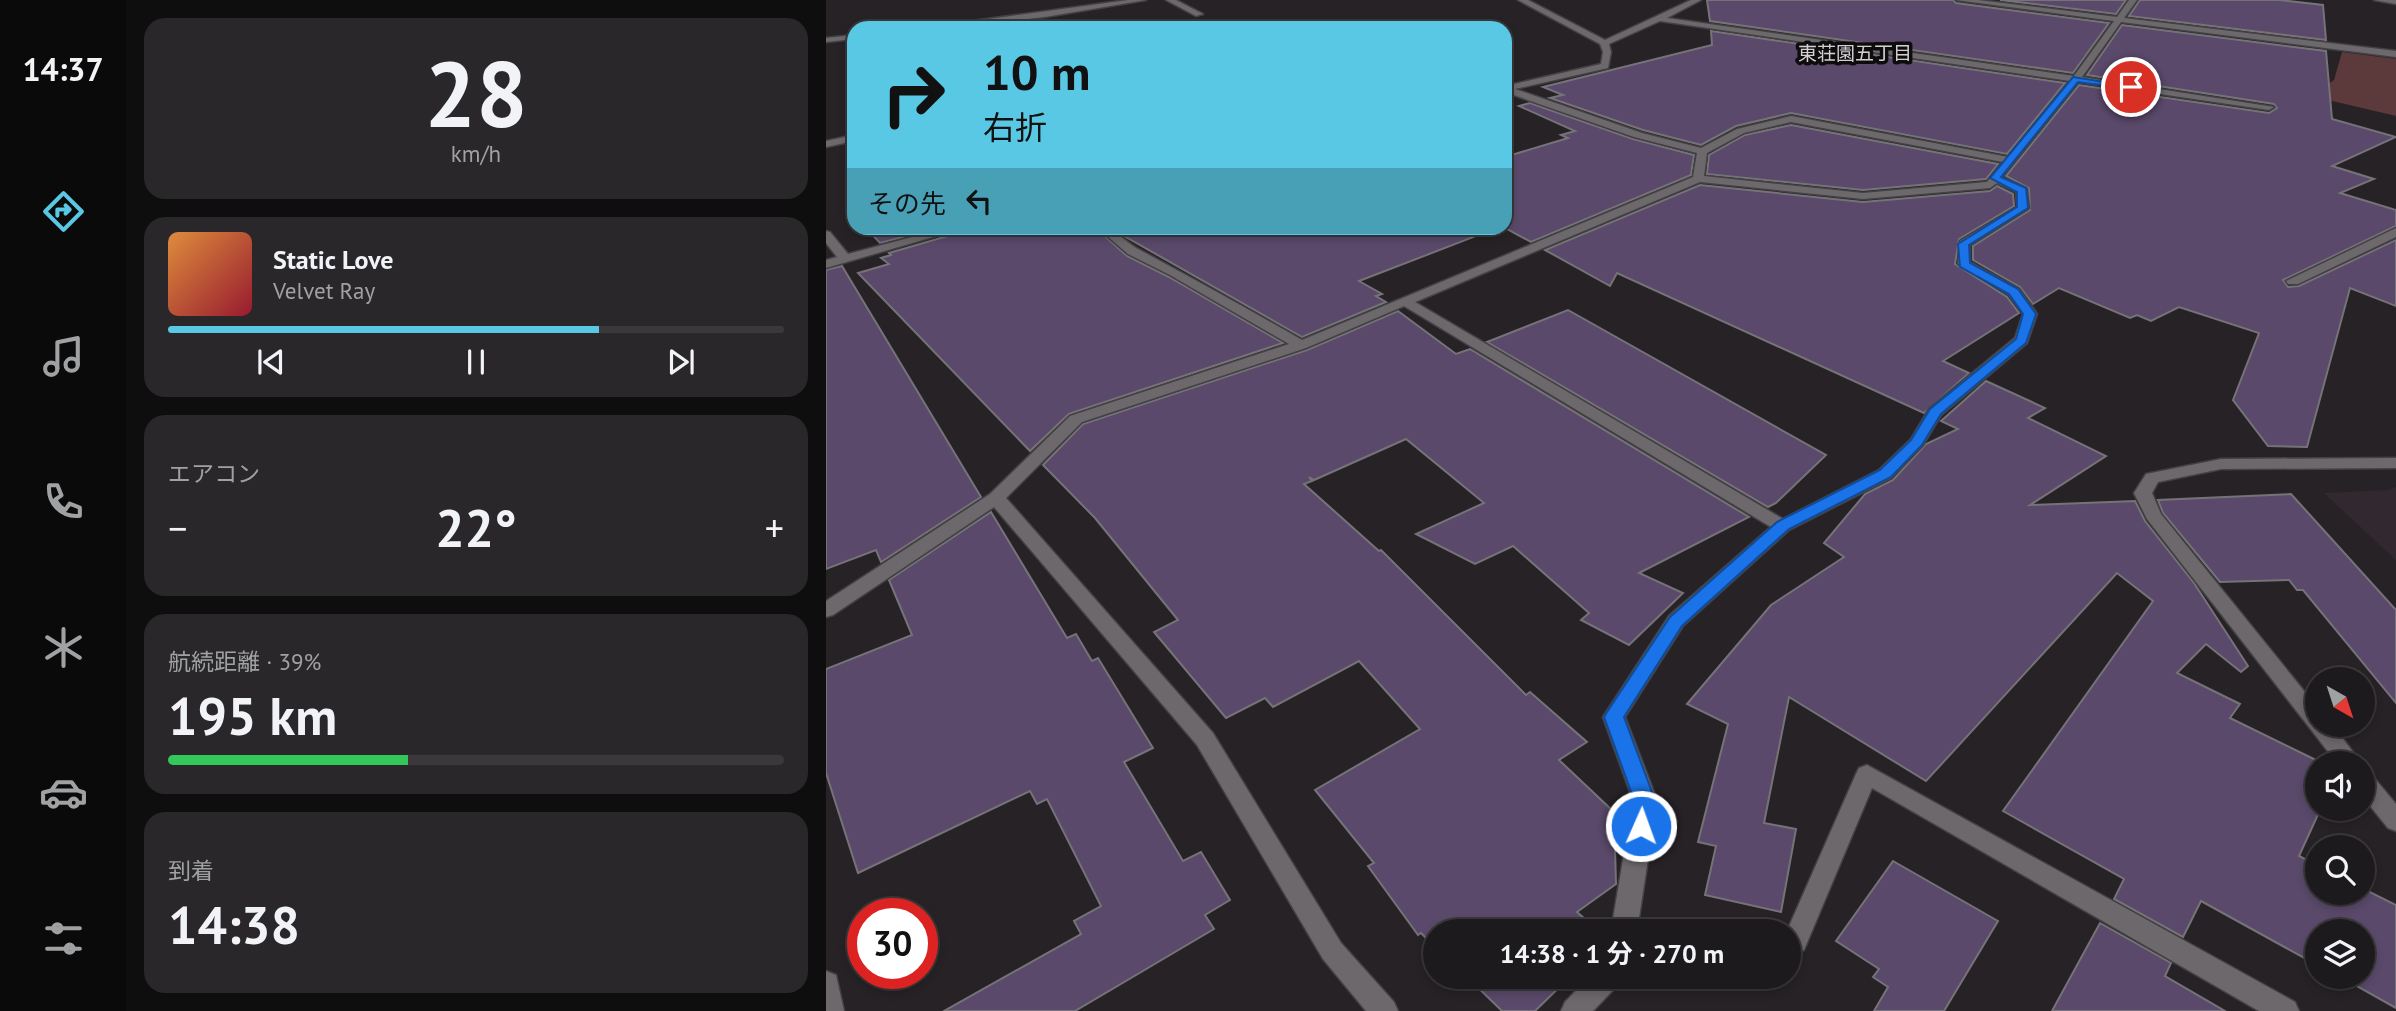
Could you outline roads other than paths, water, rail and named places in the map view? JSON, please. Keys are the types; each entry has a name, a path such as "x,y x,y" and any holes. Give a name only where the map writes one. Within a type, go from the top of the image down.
{"street":[{"path":"990,21 1142,0"},
{"path":"1170,0 1199,15"},
{"path":"1512,87 1605,66 1607,52 1604,43 1522,0"},
{"path":"1604,43 1697,0"},
{"path":"1960,0 2396,54"},
{"path":"826,610 996,498 1076,419 1301,345 1698,179 1863,196 1990,185 2076,79 2133,0"},
{"path":"2378,0 2396,2"},
{"path":"1659,19 2269,107"},
{"path":"826,40 847,38"},
{"path":"1512,91 1638,135 1702,151 1741,131 1791,119 2009,160"},
{"path":"826,144 847,140"},
{"path":"1698,179 1702,151"},
{"path":"1626,919 1645,800 1614,717 1676,621 1783,526 1885,474 1917,442 1935,412 2022,340 2030,314 2014,292 1964,264 1964,244 2023,208 2022,190 1995,178"},
{"path":"2293,281 2396,232"},
{"path":"826,235 844,258"},
{"path":"826,264 931,235"},
{"path":"1113,235 1132,251 1175,272 1301,345"},
{"path":"1404,301 1783,526"},
{"path":"2305,707 2153,515 2143,493 2152,478 2221,464 2396,463"},
{"path":"996,498 1205,739 1332,951 1384,1011"},
{"path":"2329,737 2340,751"},
{"path":"1801,928 1867,774 2285,1011"},
{"path":"2375,795 2396,821"},
{"path":"826,984 830,1011"},
{"path":"1575,1011 1596,989"}],"district":[{"name":"東荘園五丁目","path":"1855,53"}]}
